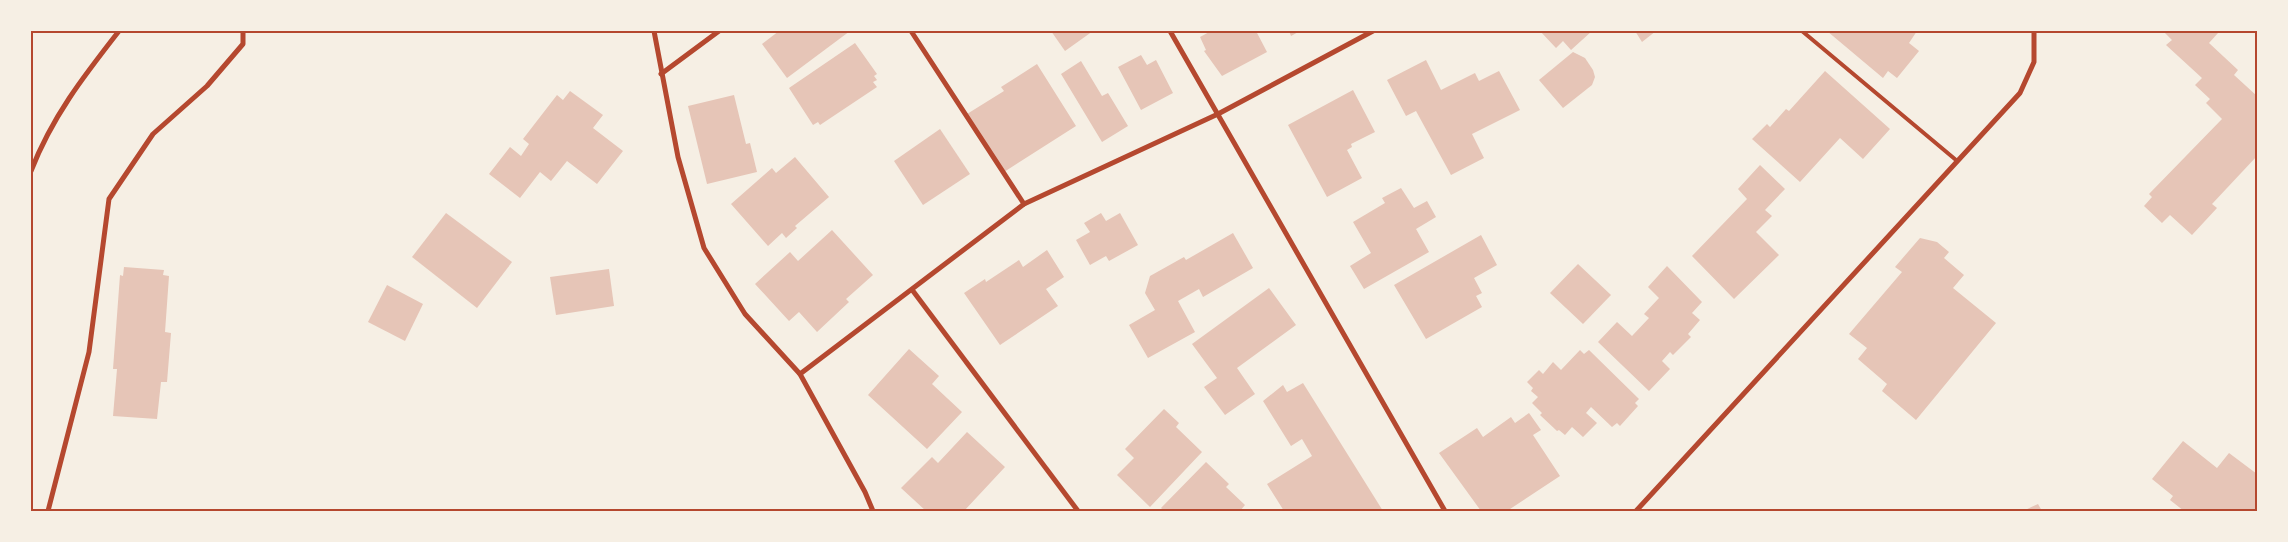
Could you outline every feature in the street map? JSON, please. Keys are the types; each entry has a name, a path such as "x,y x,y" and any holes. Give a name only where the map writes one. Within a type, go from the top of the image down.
{"street":[{"path":"31,171 44,138 83,77 119,31"},
{"path":"48,511 89,352 109,199 153,134 207,86 243,44 243,31"},
{"path":"654,31 678,157 704,248 745,314 800,374 866,492 873,511"},
{"path":"661,74 719,31"},
{"path":"911,31 1024,204"},
{"path":"1170,31 1445,511"},
{"path":"800,374 1024,204 1218,114 1373,31"},
{"path":"1636,511 1956,160 2020,93 2034,62 2034,31"},
{"path":"913,290 1078,511"}],"lane":[{"path":"1802,31 1956,160"}],"building":[{"path":"779,31 850,31 787,78 762,44"},
{"path":"1051,31 1093,31 1065,51"},
{"path":"1211,31 1256,31 1267,52 1222,76 1204,51 1206,50 1200,37"},
{"path":"1289,31 1300,31 1291,36"},
{"path":"1540,31 1592,31 1571,50 1563,41 1556,48"},
{"path":"1635,31 1656,31 1642,42"},
{"path":"1827,31 1917,31 1909,43 1919,51 1897,78 1888,71 1883,78"},
{"path":"2163,31 2216,31 2218,33 2209,43 2238,70 2234,75 2257,96 2257,156 2212,204 2217,208 2192,235 2170,215 2162,223 2144,206 2152,197 2149,194 2222,119 2206,103 2210,99 2195,85 2202,78 2166,45 2172,40"},
{"path":"855,43 877,74 874,76 877,80 873,82 877,87 820,125 818,122 813,125 789,88"},
{"path":"1573,52 1585,58 1595,77 1592,85 1563,108 1539,80"},
{"path":"1141,55 1147,65 1156,60 1173,93 1141,110 1118,67"},
{"path":"1426,60 1441,90 1475,73 1479,81 1499,71 1520,110 1472,134 1484,158 1451,175 1416,111 1406,116 1387,80"},
{"path":"1081,61 1102,96 1108,93 1128,126 1102,142 1061,74"},
{"path":"1037,64 1076,126 1004,172 967,114 1004,91 1001,87"},
{"path":"1825,71 1890,129 1863,159 1840,138 1800,182 1752,139 1767,124 1770,127 1786,109 1789,111"},
{"path":"1353,90 1375,132 1351,144 1352,147 1347,150 1362,178 1327,197 1288,125"},
{"path":"570,91 603,115 593,128 623,151 597,184 567,161 551,181 540,172 520,198 489,174 510,147 521,156 529,144 523,139 557,95 563,100"},
{"path":"734,95 746,144 750,143 757,172 707,184 688,106"},
{"path":"940,129 970,174 923,205 894,161"},
{"path":"795,157 829,197 795,226 797,228 786,238 782,233 768,246 731,204 772,168 776,173"},
{"path":"1760,165 1785,189 1765,210 1772,216 1756,232 1779,255 1734,299 1692,256 1747,199 1738,189"},
{"path":"1401,188 1414,208 1427,201 1436,217 1416,229 1429,252 1364,289 1350,266 1371,253 1353,222 1385,203 1382,198"},
{"path":"446,213 512,262 477,308 412,257"},
{"path":"1101,213 1106,221 1120,213 1138,245 1109,261 1106,256 1090,265 1076,240 1090,232 1084,223"},
{"path":"832,230 873,275 846,299 849,302 817,332 799,312 789,321 755,284 790,252 798,261"},
{"path":"1233,233 1253,268 1203,297 1199,289 1178,301 1195,332 1148,358 1129,325 1155,310 1145,293 1150,276 1184,257 1186,260"},
{"path":"1481,235 1497,265 1474,278 1482,293 1476,296 1482,307 1426,339 1394,285"},
{"path":"1920,238 1937,242 1949,252 1944,258 1964,275 1953,288 1996,323 1916,420 1882,391 1887,384 1858,359 1867,348 1849,334 1902,272 1895,267"},
{"path":"1047,250 1064,277 1046,289 1058,306 1000,345 964,293 985,279 986,282 1019,260 1023,267"},
{"path":"1578,264 1611,295 1583,324 1550,293"},
{"path":"1667,266 1702,302 1692,313 1700,320 1688,334 1691,337 1673,355 1670,352 1662,361 1670,369 1649,391 1598,342 1617,322 1632,336 1649,318 1644,314 1659,298 1648,287"},
{"path":"124,267 164,270 163,275 169,276 165,332 171,333 167,382 161,382 157,419 113,416 117,369 113,369 120,275 123,276"},
{"path":"609,269 614,306 556,315 550,277"},
{"path":"387,285 423,304 405,341 368,322"},
{"path":"1269,288 1296,325 1237,368 1255,394 1225,415 1204,387 1217,378 1192,344"},
{"path":"909,349 939,376 932,384 962,412 927,449 868,395"},
{"path":"1580,350 1584,354 1589,350 1639,399 1635,403 1638,406 1620,426 1617,423 1612,427 1591,407 1586,413 1597,423 1583,437 1572,427 1565,435 1559,430 1557,431 1540,415 1542,413 1532,403 1538,397 1531,391 1533,388 1527,382 1539,370 1543,374 1553,362 1561,370"},
{"path":"1303,383 1383,511 1284,511 1267,484 1312,456 1302,439 1291,446 1263,401 1283,385 1287,392"},
{"path":"1164,409 1179,423 1176,427 1202,452 1150,507 1117,475 1134,458 1125,449"},
{"path":"1529,413 1541,430 1533,435 1560,476 1507,511 1492,509 1481,511 1439,453 1477,428 1483,437 1511,417 1515,423"},
{"path":"967,432 1005,467 964,511 926,511 901,488 932,457 938,463"},
{"path":"2183,441 2217,468 2229,453 2257,474 2257,511 2184,511 2170,500 2173,496 2152,479"},
{"path":"1206,462 1229,484 1226,487 1245,505 1240,511 1164,511 1161,508"},
{"path":"2038,504 2042,511 2023,511"}]}
